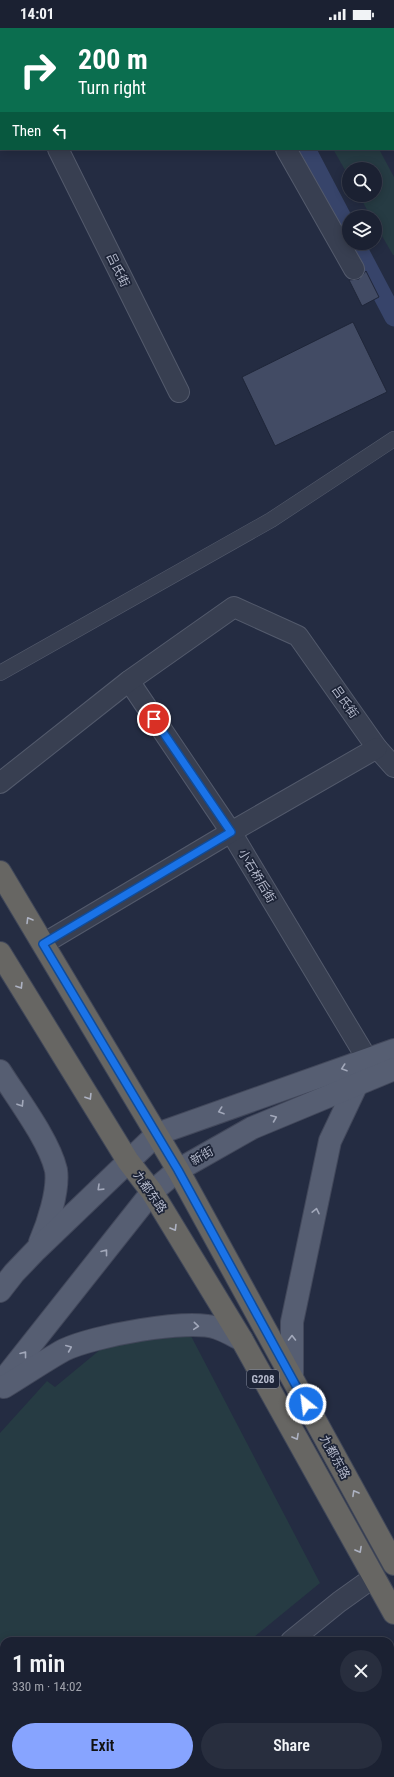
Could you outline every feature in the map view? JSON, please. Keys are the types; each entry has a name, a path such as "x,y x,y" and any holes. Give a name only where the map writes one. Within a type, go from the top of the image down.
{"highway":[{"name":"九都东路","path":"0,872 178,1170 394,1564"},
{"name":"九都东路","path":"0,953 128,1161 152,1192 242,1340 391,1608"}],"main road":[{"name":"新街","path":"0,1384 152,1192 178,1170 252,1128 357,1084 380,1068 394,1050"},
{"name":"新街","path":"0,1290 36,1250 157,1134 380,1068"},
{"path":"0,1071 45,1142 56,1172 50,1221 36,1250"},
{"path":"292,1377 292,1322 330,1142 357,1084"},
{"path":"0,1390 64,1350 89,1340 115,1334 182,1324 216,1327 242,1340"}],"street":[{"name":"吕氏街","path":"58,150 179,392"},
{"path":"287,150 354,269"},
{"path":"0,673 271,520 394,439"},
{"name":"吕氏街","path":"129,681 234,607 298,636 377,748 394,767"},
{"path":"0,782 129,681"},
{"name":"小石桥后街","path":"129,681 231,832 380,1068"},
{"path":"43,944 231,832 377,748"},
{"path":"296,1637 338,1602 374,1577"}],"shaded area":[{"path":"334,150 380,150 394,177 394,255 382,236 382,210 367,210 363,202 382,202 382,162 342,162 342,165"},
{"path":"191,1336 320,1583 254,1637 0,1637 0,1433 47,1381 55,1387 107,1344"}],"building":[{"path":"366,271 379,297 362,306 349,280 359,279"},
{"path":"353,322 387,392 275,446 242,377"}],"waterway":[{"path":"307,150 342,218"},
{"path":"359,250 394,317"}],"route":[{"path":"154,719 231,832 43,944 178,1170 306,1404"}]}
